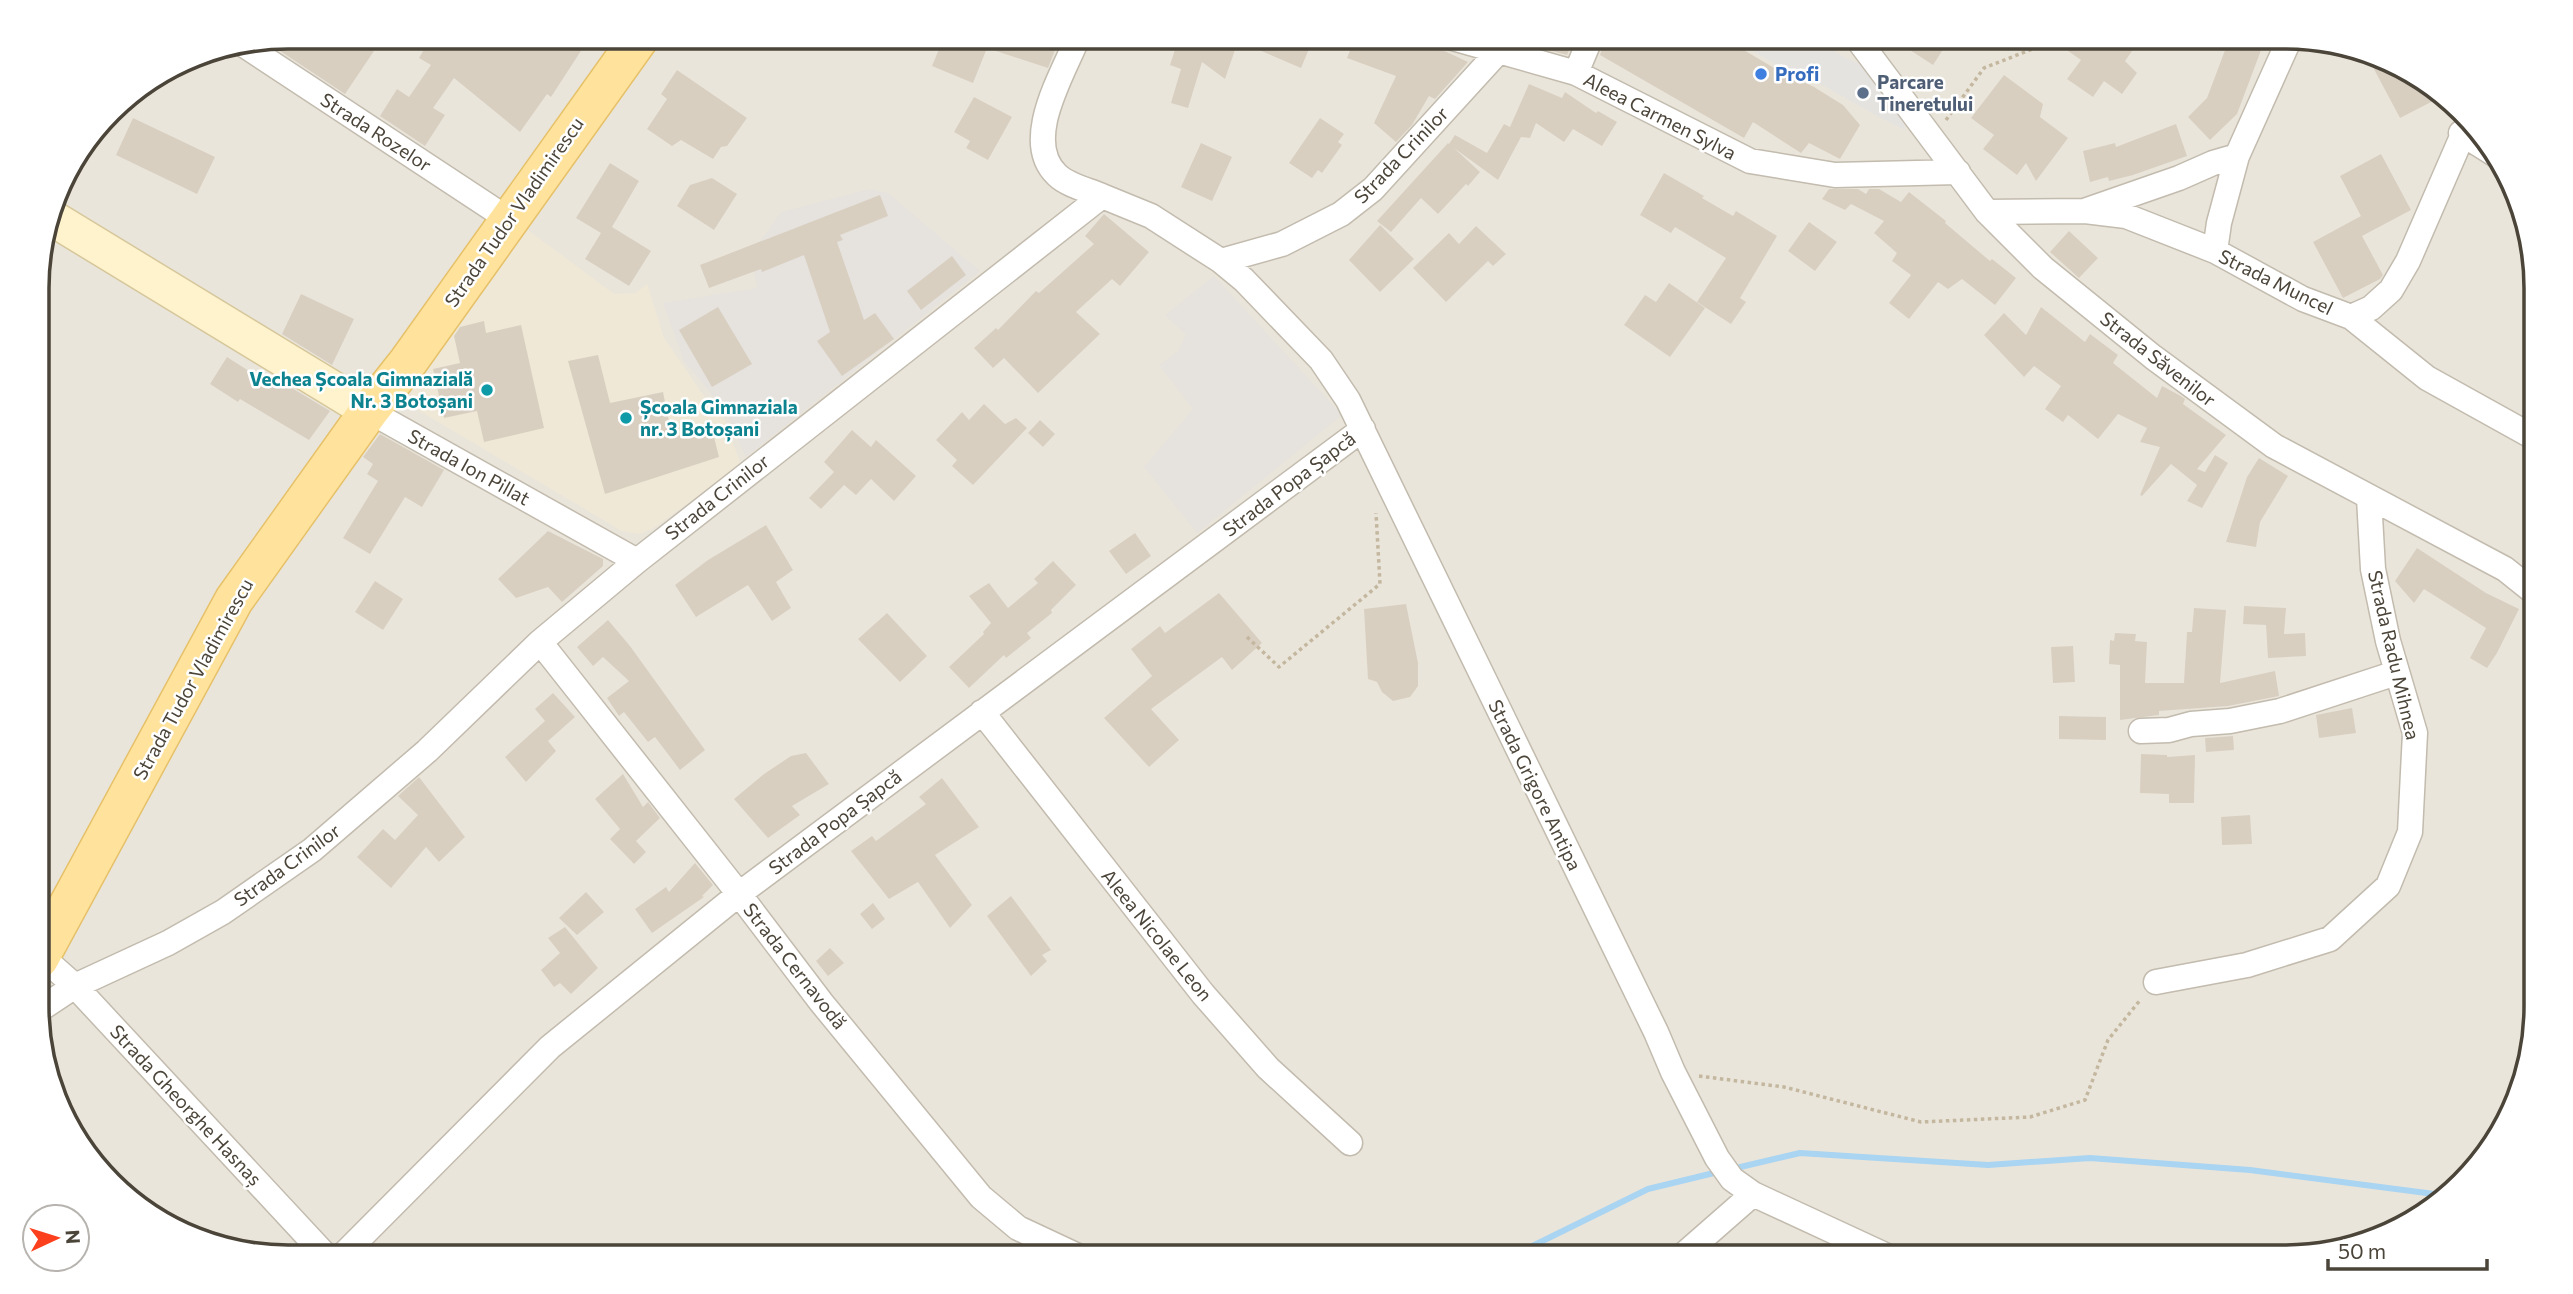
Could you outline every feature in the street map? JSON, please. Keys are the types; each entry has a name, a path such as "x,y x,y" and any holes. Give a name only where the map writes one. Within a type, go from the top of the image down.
{"main road":[{"name":"Strada Tudor Vladimirescu","path":"49,941 234,600 369,411 408,362 630,49"},
{"name":"Strada Ion Pillat","path":"58,222 369,411"}],"street":[{"path":"1073,49 1043,122 1041,145 1047,162 1058,176 1151,216 1221,261"},
{"name":"Aleea Carmen Sylva","path":"1488,49 1576,73 1749,161 1835,175 1958,172"},
{"path":"1576,73 1586,49"},
{"name":"Strada Săvenilor","path":"1865,49 1987,212 2043,268 2153,358 2274,446 2505,569 2524,584"},
{"path":"2215,251 2219,223 2237,156 2285,49"},
{"name":"Strada Rozelor","path":"253,52 508,219"},
{"name":"Strada Crinilor","path":"1221,261 1282,244 1341,214 1373,189 1498,52"},
{"path":"2351,317 2371,308 2391,290 2408,261 2464,129"},
{"path":"2085,211 2237,156"},
{"name":"Strada Crinilor","path":"49,1003 75,986 168,943 223,912 312,850 427,751 540,642 637,561 1102,196"},
{"name":"Strada Muncel","path":"1987,212 2085,211 2126,216 2215,251 2303,299 2351,317 2427,378 2524,432"},
{"name":"Strada Grigore Antipa","path":"1221,261 1244,280 1321,360 1349,400 1717,1158 1732,1179 1753,1194 1861,1244"},
{"name":"Strada Ion Pillat","path":"369,411 637,561"},
{"name":"Strada Popa Șapcă","path":"353,1245 550,1047 739,894 1363,429"},
{"name":"Strada Radu Mihnea","path":"2156,982 2247,965 2330,939 2388,886 2410,832 2415,733 2396,673 2373,569 2369,498"},
{"name":"Strada Cernavodă","path":"540,642 821,1002 981,1197 1018,1228 1054,1245"},
{"path":"2141,731 2169,730 2191,724 2230,721 2280,711 2396,673"},
{"name":"Aleea Nicolae Leon","path":"982,712 1203,994 1268,1068 1350,1143"},
{"name":"Strada Gheorghe Hasnaș","path":"49,965 75,986 316,1245"},
{"path":"1696,1244 1753,1194"}],"path":[{"path":"1933,138 1984,68 2032,49"},
{"path":"1247,637 1279,667 1380,584 1376,506"},
{"path":"1673,1072 1784,1087 1922,1122 2030,1116 2084,1100 2108,1041 2156,982"}],"shaded area":[{"name":"Parcare Tineretului","path":"1749,49 1831,49 1874,70 1901,110 1905,130 1806,76 1789,72"},
{"path":"2285,49 2347,57 2391,74 2418,89 2443,108 2465,130 2484,155 2511,211 2522,257 2524,1006 2516,1068 2499,1112 2484,1139 2465,1164 2443,1186 2418,1205 2362,1232 2300,1244 288,1245 242,1240 211,1232 182,1220 155,1205 130,1186 108,1164 89,1139 62,1083 51,1037 50,273 57,226 67,197 89,155 119,119 143,98 182,74 226,57 257,51"},
{"path":"870,189 888,193 980,271 746,457 726,412 684,361 663,303 757,288 751,254 781,212"},
{"path":"525,228 614,294 636,293 647,284 664,338 701,392 725,421 741,465 652,529 639,534 622,531 408,404 413,388 466,303"},
{"path":"1214,276 1342,415 1197,533 1144,467 1193,409 1159,365 1178,351 1186,335 1165,315"}],"building":[{"path":"371,49 374,51 345,94 278,50"},
{"path":"424,49 582,49 551,97 547,94 520,132 454,78 433,108 445,115 425,146 380,116 397,89 409,97 431,65 419,58"},
{"path":"939,49 987,49 973,83 932,66"},
{"path":"990,49 1055,49 1048,68"},
{"path":"1175,49 1235,49 1225,79 1202,62 1188,108 1171,103 1181,69 1170,65"},
{"path":"1257,49 1309,49 1301,68"},
{"path":"1350,49 1440,49 1468,62 1435,99 1429,96 1412,125 1396,142 1374,123 1396,76 1347,58"},
{"path":"1547,49 1570,49 1567,55"},
{"path":"1602,49 1742,49 1843,105 1860,125 1840,159 1809,143 1801,153 1753,122 1744,138 1600,55"},
{"path":"1911,49 1943,49 1933,65"},
{"path":"2065,49 2134,49 2125,61 2137,73 2122,94 2104,81 2093,97 2067,79 2081,60"},
{"path":"2225,49 2261,49 2237,114 2210,140 2188,117 2207,98"},
{"path":"2373,66 2418,89 2434,101 2400,118"},
{"path":"677,70 747,118 727,146 721,147 713,159 681,140 672,146 647,129 667,99 661,94"},
{"path":"2004,75 2043,104 2040,117 2068,138 2036,181 2026,163 2017,175 1983,149 1994,135 1971,118"},
{"path":"1529,84 1562,98 1565,92 1596,113 1598,111 1617,122 1602,146 1573,129 1564,142 1536,123 1530,138 1521,137 1498,180 1454,148 1480,172 1468,186 1466,184 1438,214 1421,198 1391,232 1377,221 1455,135 1487,153 1504,124 1510,127"},
{"path":"974,97 1012,117 988,160 966,148 970,141 954,132"},
{"path":"133,118 215,157 197,194 116,155"},
{"path":"1320,118 1344,134 1338,142 1342,145 1322,173 1318,170 1312,178 1289,163"},
{"path":"2176,124 2187,156 2133,175 2090,182 2083,151 2115,143 2116,147"},
{"path":"1201,143 1232,157 1212,201 1181,187"},
{"path":"2381,154 2411,210 2362,236 2383,275 2343,298 2313,242 2361,216 2340,176"},
{"path":"610,163 639,181 612,227 651,251 629,286 585,259 601,233 576,218"},
{"path":"1664,173 1733,216 1736,211 1777,236 1740,298 1746,302 1731,324 1697,302 1726,258 1675,227 1671,233 1640,215"},
{"path":"712,178 737,194 714,230 677,206 690,185"},
{"path":"1829,189 1858,189 1866,194 1869,189 1879,189 1901,202 1909,192 1990,261 1992,259 2016,278 1995,305 1962,279 1948,289 1938,282 1909,319 1889,303 1911,275 1892,261 1897,253 1874,233 1884,221 1851,204 1845,210 1822,199"},
{"path":"880,195 888,216 840,235 843,240 837,242 864,320 875,313 894,339 842,376 817,341 830,332 804,255 762,272 761,269 709,288 700,265"},
{"path":"1104,214 1149,252 1120,286 1112,279 1076,312 1100,334 1038,393 1004,358 993,368 974,348 996,328 998,330 1036,291 1039,293 1094,244 1085,236"},
{"path":"1809,222 1837,242 1815,271 1788,251"},
{"path":"1380,225 1414,259 1380,292 1349,260"},
{"path":"1476,226 1506,254 1493,266 1488,261 1446,302 1413,268 1449,233 1459,244"},
{"path":"2069,231 2098,258 2079,278 2050,252"},
{"path":"952,256 966,275 921,310 907,291"},
{"path":"1669,283 1705,308 1670,357 1624,325 1645,295 1656,302"},
{"path":"301,294 354,319 332,365 282,334"},
{"path":"718,307 752,364 712,387 679,330"},
{"path":"2041,307 2085,342 2090,334 2118,355 2113,363 2157,398 2162,386 2179,395 2185,399 2183,404 2226,435 2197,469 2205,472 2215,455 2228,463 2202,508 2187,501 2197,485 2171,464 2142,496 2140,495 2160,447 2140,442 2147,428 2118,414 2098,439 2068,415 2063,422 2045,409 2061,386 2034,366 2024,377 1984,335 2004,313 2026,335"},
{"name":"Vechea Școala Gimnazială Nr. 3 Botoșani","path":"484,321 486,333 521,325 544,428 484,442 477,411 444,418 433,369 460,363 454,336 460,327"},
{"name":"Școala Gimnaziala nr. 3 Botoșani","path":"598,355 610,403 663,392 672,436 713,433 719,457 605,494 568,361"},
{"path":"227,357 268,383 272,376 330,411 309,440 210,384"},
{"path":"984,404 1005,424 1016,418 1027,428 973,485 952,466 957,460 936,440 962,412 969,420"},
{"path":"1040,420 1055,434 1043,447 1028,433"},
{"path":"852,430 871,447 876,440 916,476 894,501 871,479 856,495 844,485 821,509 809,498 834,472 824,462"},
{"path":"380,434 444,470 422,507 405,497 370,554 343,538 378,481 367,474 373,464 363,457"},
{"path":"2259,458 2288,476 2260,522 2256,547 2226,542 2247,477"},
{"path":"766,525 793,570 776,582 791,608 772,621 748,585 696,617 675,585 708,560"},
{"path":"548,531 603,559 603,566 562,602 548,587 516,598 498,579"},
{"path":"1135,533 1151,556 1126,574 1109,551"},
{"path":"2417,548 2486,593 2519,609 2487,668 2470,658 2486,628 2424,589 2414,603 2395,581"},
{"path":"1053,561 1076,585 1051,610 1052,613 1027,633 1031,638 1006,658 1004,655 969,688 949,667 984,634 991,623 969,596 989,583 1008,608 1038,583 1034,579"},
{"path":"375,581 403,599 383,630 355,612"},
{"path":"1219,593 1262,643 1232,670 1222,657 1151,709 1179,740 1149,767 1104,718 1152,676 1131,649 1160,626 1165,633"},
{"path":"1406,604 1418,663 1418,686 1410,697 1393,701 1382,692 1377,682 1368,679 1364,609"},
{"path":"2244,606 2286,608 2284,634 2305,633 2306,656 2268,658 2266,625 2243,624"},
{"path":"2194,608 2226,610 2220,683 2275,671 2279,696 2228,706 2159,711 2159,715 2120,720 2120,665 2109,664 2110,640 2114,641 2115,633 2136,634 2135,641 2147,642 2145,683 2184,683 2187,632 2192,632"},
{"path":"887,613 927,656 900,682 858,639"},
{"path":"608,620 705,750 680,770 655,737 648,742 624,712 619,716 607,698 629,681 603,657 593,666 577,647"},
{"path":"2073,646 2075,682 2053,683 2051,647"},
{"path":"553,693 575,717 548,741 556,751 526,782 505,757 545,721 535,709"},
{"path":"2352,708 2356,733 2319,738 2316,715"},
{"path":"2059,716 2106,717 2106,740 2059,739"},
{"path":"2233,736 2234,750 2206,752 2205,738"},
{"path":"806,753 829,784 792,806 800,815 768,838 734,799 791,756"},
{"path":"2141,754 2167,757 2195,755 2194,803 2169,803 2169,794 2140,793"},
{"path":"623,774 643,807 648,802 660,818 636,841 646,852 634,864 610,839 620,829 595,799"},
{"path":"419,777 465,837 439,862 426,847 391,888 357,857 383,829 395,840 418,815 398,796"},
{"path":"942,778 979,827 935,855 972,905 950,928 918,882 889,899 851,851 872,836 876,841 926,804 919,797"},
{"path":"2250,815 2252,844 2222,845 2221,817"},
{"path":"695,863 713,885 702,896 704,897 652,933 635,909 666,887 669,892"},
{"path":"586,892 604,912 577,935 559,918"},
{"path":"1011,896 1051,950 1042,955 1047,961 1031,976 987,916"},
{"path":"873,903 885,919 872,929 860,914"},
{"path":"565,927 598,968 571,994 560,983 554,987 541,970 560,953 548,938"},
{"path":"830,948 844,963 828,976 816,961"}],"waterway":[{"path":"1732,1169 1800,1153 1988,1165 2090,1158 2250,1170 2433,1194"},
{"path":"1536,1244 1648,1189 1718,1172"}],"place":[{"name":"Profi","path":"1761,74"},
{"name":"Parcare Tineretului","path":"1863,93"},
{"name":"Vechea Școala Gimnazială Nr. 3 Botoșani","path":"487,390"},
{"name":"Școala Gimnaziala nr. 3 Botoșani","path":"626,418"}]}
